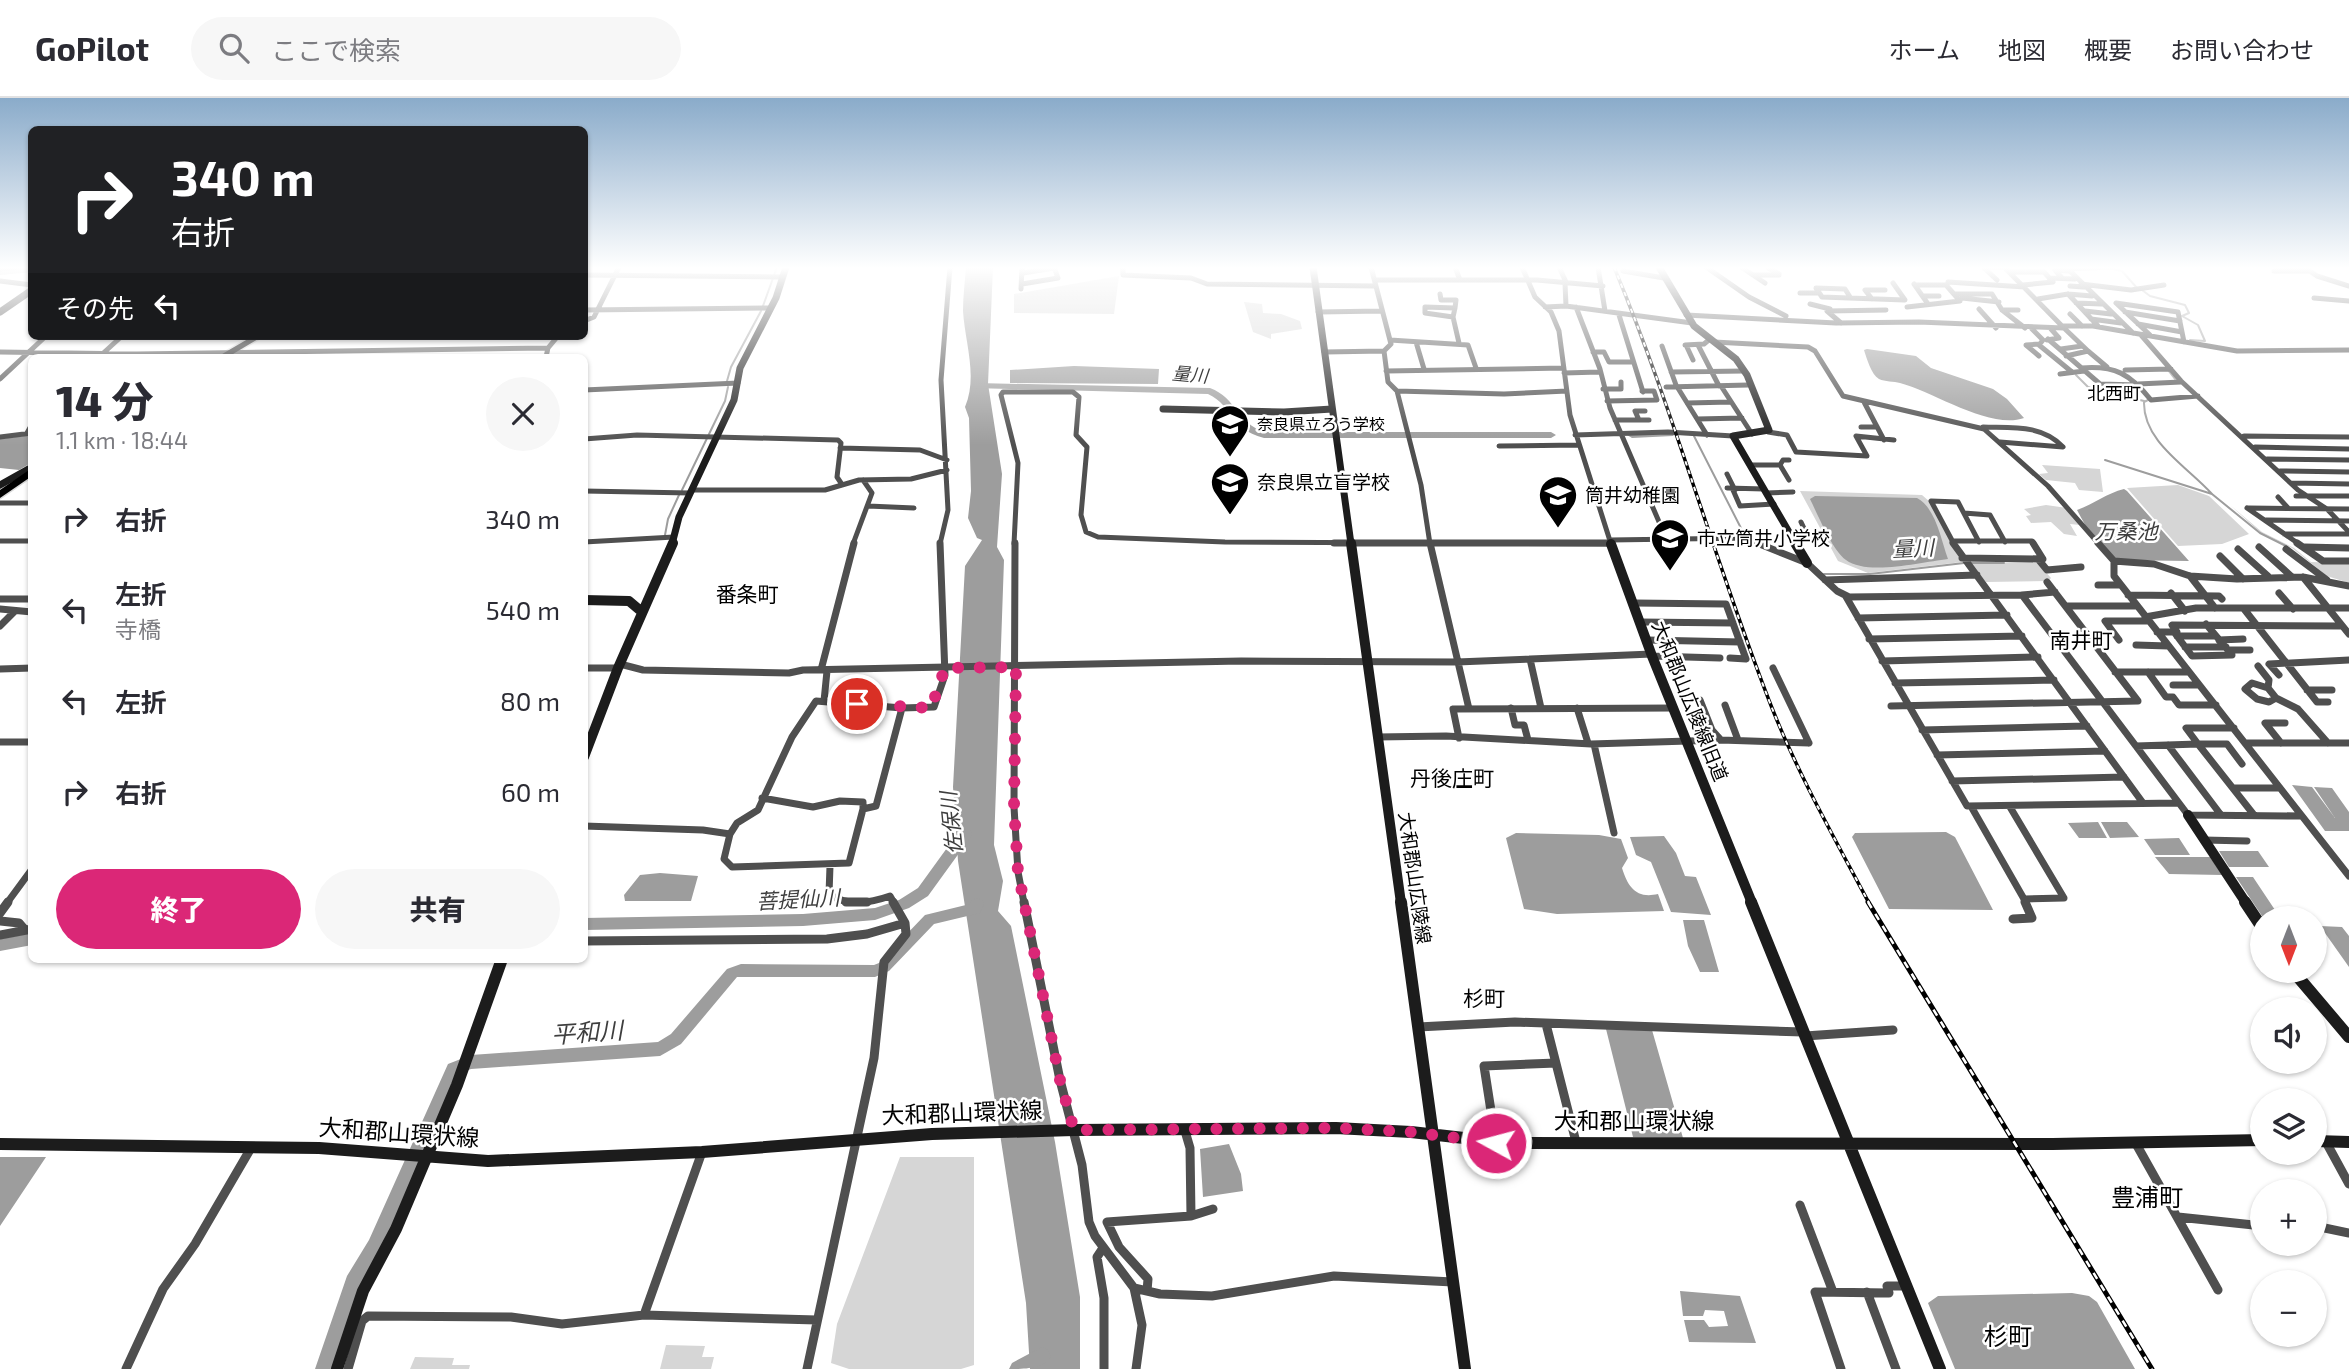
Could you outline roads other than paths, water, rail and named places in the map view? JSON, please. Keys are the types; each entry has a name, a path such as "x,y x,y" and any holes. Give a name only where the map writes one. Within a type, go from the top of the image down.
{"highway":[{"path":"232,354 253,340"},
{"path":"233,354 262,340"},
{"path":"3,489 28,472"},
{"path":"0,503 28,481"}],"street":[{"path":"588,747 691,492 734,400 743,361 761,326"},
{"path":"762,798 813,807 840,801 863,802 849,863 830,866 732,867 724,859 730,834 737,823 758,810 762,798 805,716 816,701 902,708 934,707 947,668 946,635 940,600 943,561 939,546 944,536 947,470 942,380 946,326"},
{"name":"大和郡山広陵線","path":"1320,326 1465,1369"},
{"path":"1386,326 1392,342"},
{"path":"1455,326 1459,343"},
{"name":"大和郡山広陵線旧道","path":"1557,326 1575,435 1610,542 1673,708 1940,1369"},
{"path":"1583,326 1600,372 1603,389 1665,538"},
{"path":"1608,401 1657,400 1654,391 1643,391 1622,326"},
{"path":"1696,326 1734,357 1744,371 1769,428 1768,432"},
{"path":"1974,326 2028,329 2079,326"},
{"path":"2024,326 2062,349 2086,346 2062,328"},
{"path":"2087,326 2237,351 2349,350"},
{"path":"2126,326 2133,333"},
{"path":"2141,326 2150,335"},
{"path":"2151,326 2182,332"},
{"path":"2181,326 2184,341"},
{"path":"2039,356 2026,345 2059,338 2051,328"},
{"path":"2141,335 2179,382 2243,436 2291,484 2327,509 2349,533"},
{"path":"0,379 42,340"},
{"path":"103,354 118,340"},
{"path":"547,354 555,340"},
{"path":"1693,360 1686,345 1712,341 1808,347 1815,351 1840,394 1864,402 1980,427 2045,432 2054,436 2063,447 2000,442"},
{"path":"2045,341 2073,372"},
{"path":"1476,368 1468,345 1459,343 1392,342 1384,351 1389,386 1397,391 1504,394 1567,391"},
{"path":"1416,342 1424,369"},
{"path":"1698,345 1720,386 1752,433"},
{"path":"1662,346 1677,387 1707,435"},
{"path":"2082,346 2108,367"},
{"path":"239,354 262,351 548,348"},
{"path":"2062,349 2066,356 2100,384 2179,382"},
{"path":"1324,352 1384,351"},
{"path":"2066,356 2088,351"},
{"path":"0,352 189,354"},
{"path":"1593,352 1604,352 1609,362 1633,362"},
{"path":"2060,374 2108,367 2125,370 2169,369"},
{"path":"1386,371 1476,368 1600,372"},
{"path":"2125,370 2151,400 2198,396"},
{"path":"1671,372 1744,371"},
{"path":"1603,389 1621,389 1621,382"},
{"path":"588,390 738,383"},
{"path":"1667,387 1748,385"},
{"path":"1397,391 1469,709"},
{"path":"1136,1369 1142,1334 1134,1288 1103,1248 1089,1222 1018,872 1014,807 1013,667 1018,463 1001,399 1003,392 1073,392 1079,397 1076,435 1087,447 1081,515 1086,532 1091,535 1111,539 1224,542 1610,542 1665,538 1746,538 1807,563"},
{"path":"1687,403 1731,402"},
{"path":"1864,402 1884,440"},
{"path":"1934,407 1942,418"},
{"path":"1163,409 1332,409"},
{"path":"1639,420 1635,411 1645,411"},
{"path":"1697,419 1742,418"},
{"path":"1615,420 1649,420"},
{"path":"1861,427 1877,427"},
{"path":"1980,427 2000,442 2074,512 2090,537 2114,561 2150,563 2190,576 2246,579 2303,577 2349,586"},
{"path":"1575,435 1734,436 1768,432 1787,435 1796,452 1853,456 1867,456 1856,436 1894,440"},
{"path":"0,437 28,433"},
{"path":"588,439 636,435 838,440 840,448 837,477 841,483"},
{"path":"1734,436 1807,563 1845,595 1964,802 1972,808 2032,918 2013,919"},
{"path":"2243,436 2349,438"},
{"path":"2267,459 2349,458 2346,449 2330,437"},
{"path":"1499,446 1578,445"},
{"path":"2255,447 2346,449"},
{"path":"840,448 920,450 947,460"},
{"path":"1780,465 1783,460 1789,460"},
{"path":"1750,466 1780,465"},
{"path":"1780,465 1787,477 1798,474"},
{"path":"588,491 825,490 841,483 911,479 947,470"},
{"path":"2279,471 2349,472"},
{"path":"1727,474 1740,506 1774,504"},
{"path":"3,489 28,480"},
{"path":"824,701 824,671 848,562 872,493 863,480"},
{"path":"2291,484 2349,484"},
{"path":"1731,489 1793,492"},
{"path":"2296,496 2349,496"},
{"path":"2278,497 2288,508"},
{"path":"1979,542 1958,502 1931,501 1965,561 1992,594 2143,803"},
{"path":"0,503 28,503"},
{"path":"868,506 914,508"},
{"path":"2349,509 2247,508 2323,561 2349,561"},
{"path":"1964,513 1990,515 2005,542"},
{"path":"2265,520 2349,521"},
{"path":"1794,539 1812,539 1801,522"},
{"path":"2284,534 2349,533"},
{"path":"588,542 674,537"},
{"path":"0,541 28,541"},
{"path":"1952,541 2032,541 2043,559 1965,561"},
{"path":"2259,547 2292,577"},
{"path":"2303,547 2349,548"},
{"path":"2238,549 2268,577"},
{"path":"2286,549 2331,582"},
{"path":"2233,560 2222,558 2257,587"},
{"path":"2038,559 2047,570 2081,567"},
{"path":"2114,561 2112,573 2121,586 2349,876"},
{"path":"1825,580 1976,575"},
{"path":"2190,576 2215,608"},
{"path":"2303,577 2349,634"},
{"path":"1891,706 2138,701 2047,582"},
{"path":"2098,585 2121,586"},
{"path":"1845,595 2022,595 2055,592"},
{"path":"2128,595 2171,593 2222,598"},
{"path":"2171,593 2185,611"},
{"path":"2279,593 2293,609"},
{"path":"2183,594 2191,605"},
{"path":"2022,595 2188,815 2250,909"},
{"path":"0,599 28,599"},
{"path":"588,600 629,601 642,612"},
{"path":"1634,603 1726,604 1746,659 1730,658"},
{"path":"2066,606 2137,606"},
{"path":"2119,640 2105,621 2147,619 2215,608 2349,608"},
{"path":"0,609 28,612"},
{"path":"2244,609 2317,702 2328,702"},
{"path":"0,626 15,611"},
{"path":"1858,618 2007,615"},
{"path":"1640,622 1733,623"},
{"path":"2206,624 2227,648"},
{"path":"2250,650 2185,647 2172,625 2341,626"},
{"path":"2157,632 2243,639"},
{"path":"1869,639 2022,636"},
{"path":"1647,640 1740,642"},
{"path":"2136,645 2168,646"},
{"path":"588,668 619,666 636,669 789,673 1241,661 1457,662 1652,655 1720,658"},
{"path":"1882,661 2038,657"},
{"path":"1530,659 1541,708"},
{"path":"2279,675 2269,664 2349,660"},
{"path":"2258,666 2269,680 2269,688 2276,698 2298,709 2328,743"},
{"path":"0,669 28,668"},
{"path":"1377,737 1591,743 1721,740 1809,743 1773,668"},
{"path":"2115,672 2189,672"},
{"path":"2148,672 2166,697 2173,697 2179,705 2216,705"},
{"path":"2288,680 2298,679"},
{"path":"1895,683 2054,680"},
{"path":"2245,688 2252,683 2269,688"},
{"path":"2236,684 2245,688 2255,698 2269,702 2276,698"},
{"path":"2173,685 2199,685"},
{"path":"2307,690 2332,690"},
{"path":"2246,703 2255,698"},
{"path":"1700,701 1712,730 1721,740"},
{"path":"1725,705 1738,740"},
{"path":"863,809 876,806 892,737 902,708"},
{"path":"1511,708 1516,725 1524,725 1528,740"},
{"path":"1577,708 1601,764 1614,833"},
{"path":"1459,738 1453,709 1673,708"},
{"path":"2281,743 2265,723 2285,723"},
{"path":"1922,730 2087,726"},
{"path":"2234,728 2186,728 2254,815"},
{"path":"0,742 28,742"},
{"path":"2245,743 2349,743"},
{"path":"2136,746 2227,744 2242,764"},
{"path":"2168,745 2221,814"},
{"path":"1937,755 2105,751"},
{"path":"1952,781 2124,777"},
{"path":"2233,788 2280,788"},
{"path":"1972,808 2178,803"},
{"path":"2010,807 2064,898 2024,899"},
{"path":"2188,815 2300,816"},
{"path":"588,826 703,830 730,834"},
{"path":"2204,840 2247,841"},
{"path":"807,1369 859,1139 874,1058 884,962 906,934 905,923 890,896 865,902 834,899 829,894 830,866"},
{"path":"0,913 28,874"},
{"path":"0,921 19,923 28,929"},
{"path":"588,941 827,939 867,934 905,923"},
{"path":"0,934 28,929"},
{"path":"337,1369 363,1291 417,1157 457,1085 471,1039 500,963"},
{"path":"2304,984 2349,1037"},
{"path":"1418,1027 1546,1024 1804,1034 1893,1030"},
{"path":"1546,1024 1576,1142"},
{"path":"1496,1143 1484,1066 1556,1063"},
{"name":"大和郡山環状線","path":"0,1144 340,1149 488,1161 702,1152 991,1131 1071,1130 1336,1128 1496,1143 1849,1144 2250,1140"},
{"path":"1185,1131 1186,1142 1190,1148 1191,1216"},
{"path":"2327,1141 2349,1142"},
{"path":"2135,1142 2218,1290"},
{"path":"126,1369 163,1289 194,1244 251,1147"},
{"path":"2327,1151 2349,1184"},
{"path":"644,1315 702,1152"},
{"path":"1800,1205 1833,1293"},
{"path":"1147,1291 1147,1279 1119,1247 1107,1222 1191,1216 1213,1209"},
{"path":"2178,1217 2250,1225"},
{"path":"2327,1228 2349,1233"},
{"path":"1103,1248 1097,1257 1104,1298 1104,1369"},
{"path":"1134,1288 1212,1296 1334,1276 1453,1282"},
{"path":"1841,1369 1815,1293 1889,1293 1887,1286 1907,1286"},
{"path":"1867,1292 1896,1369"},
{"path":"348,1369 362,1321 368,1316 510,1317 562,1324 644,1315 817,1320"}],"water":[{"path":"965,326 990,326 988,384 1002,474 997,547 1004,560 994,845 1003,881 998,911 1011,926 1055,1142 1080,1297 1080,1369 1030,1369 1026,1303 958,861 953,787 965,566 982,540 977,538 968,518 971,491 969,418 965,407 969,395 970,359"},
{"path":"1864,350 1916,356 1931,368 1993,389 2007,399 2024,418 1995,419 1979,415 1898,382 1879,379 1870,366"},
{"path":"1074,366 1159,369 1158,384 1010,383 1010,370"},
{"path":"28,435 28,465 19,470 0,468 0,439"},
{"name":"万桑池","path":"2124,489 2189,561 2118,560 2099,546 2077,510"},
{"path":"1815,496 1917,498 1929,509 1948,559 1881,568 1855,565 1841,555 1831,541 1810,499"},
{"path":"2292,785 2312,787 2335,818 2314,787 2332,788 2349,812 2349,831 2325,831"},
{"path":"2098,822 2107,838 2079,838 2068,823"},
{"path":"2101,822 2127,822 2139,837 2110,838"},
{"path":"1946,832 1955,837 1993,910 1889,909 1852,837 1855,833"},
{"path":"1516,833 1599,835 1621,839 1628,858 1622,868 1627,881 1639,893 1658,894 1664,911 1557,914 1524,909 1506,838"},
{"path":"1664,836 1676,853 1685,876 1696,877 1711,915 1671,912 1651,862 1636,855 1630,837"},
{"path":"2179,838 2190,855 2155,855 2144,839"},
{"path":"2219,851 2258,851 2269,867 2229,867"},
{"path":"2155,857 2210,857 2222,875 2169,874"},
{"path":"660,873 698,876 691,901 625,901 624,895 640,875"},
{"path":"2236,877 2253,877 2272,906 2255,906"},
{"path":"1683,920 1704,920 1719,972 1700,972 1688,946"},
{"path":"2328,926 2342,927 2349,936 2349,967 2328,937"},
{"path":"1606,1029 1652,1030 1683,1138 1633,1137"},
{"path":"1229,1144 1241,1174 1243,1191 1203,1197 1200,1149"},
{"path":"0,1157 46,1157 0,1226"},
{"path":"1680,1291 1740,1296 1756,1343 1689,1342 1684,1320 1704,1320 1709,1327 1728,1326 1724,1311 1705,1310 1703,1316 1683,1316"},
{"path":"2072,1293 2089,1296 2097,1302 2135,1369 1955,1369 1928,1303 1938,1296"}],"waterway":[{"path":"727,381 731,367 753,326"},
{"path":"2190,340 2205,341 2199,326"},
{"path":"2168,370 2175,379"},
{"path":"2076,375 2088,387 2144,401"},
{"name":"量川","path":"977,386 1210,391 1225,401 1244,426 1264,435 1551,435"},
{"path":"682,490 725,401 728,387"},
{"path":"2148,400 2144,402 2146,416 2159,442 2212,494"},
{"name":"量川","path":"1632,435 1670,434"},
{"name":"量川","path":"1694,436 1745,536"},
{"path":"2105,460 2212,494"},
{"path":"2212,494 2260,533 2286,546"},
{"path":"665,535 668,519 679,495"},
{"name":"量川","path":"1824,574 1870,574 1964,563"},
{"name":"量川","path":"1970,563 2004,563"},
{"name":"菩提仙川","path":"588,924 803,920 875,914 904,904 923,892 965,834"},
{"name":"平和川","path":"324,1369 353,1282 375,1246 453,1069 471,1062 660,1049 676,1039 732,973 741,970 875,971 884,967 930,919 975,909 977,904"},
{"name":"菩提仙川","path":"0,945 28,940"},
{"path":"1018,1369 1042,1356"}],"railway":[{"path":"1638,326 1772,708 1806,783 1869,903"},
{"path":"1868,902 2152,1369"}],"place":[{"name":"奈良県立ろう学校","path":"1230,458"},
{"name":"奈良県立盲学校","path":"1230,516"},
{"name":"筒井幼稚園","path":"1558,529"},
{"name":"市立筒井小学校","path":"1670,572"}],"district":[{"name":"北西町","path":"2114,394"},
{"name":"番条町","path":"747,595"},
{"name":"南井町","path":"2081,641"},
{"name":"丹後庄町","path":"1452,779"},
{"name":"杉町","path":"1484,999"},
{"name":"豊浦町","path":"2147,1198"},
{"name":"杉町","path":"2008,1337"}],"water label":[{"name":"佐保川","path":"952,823"}]}
